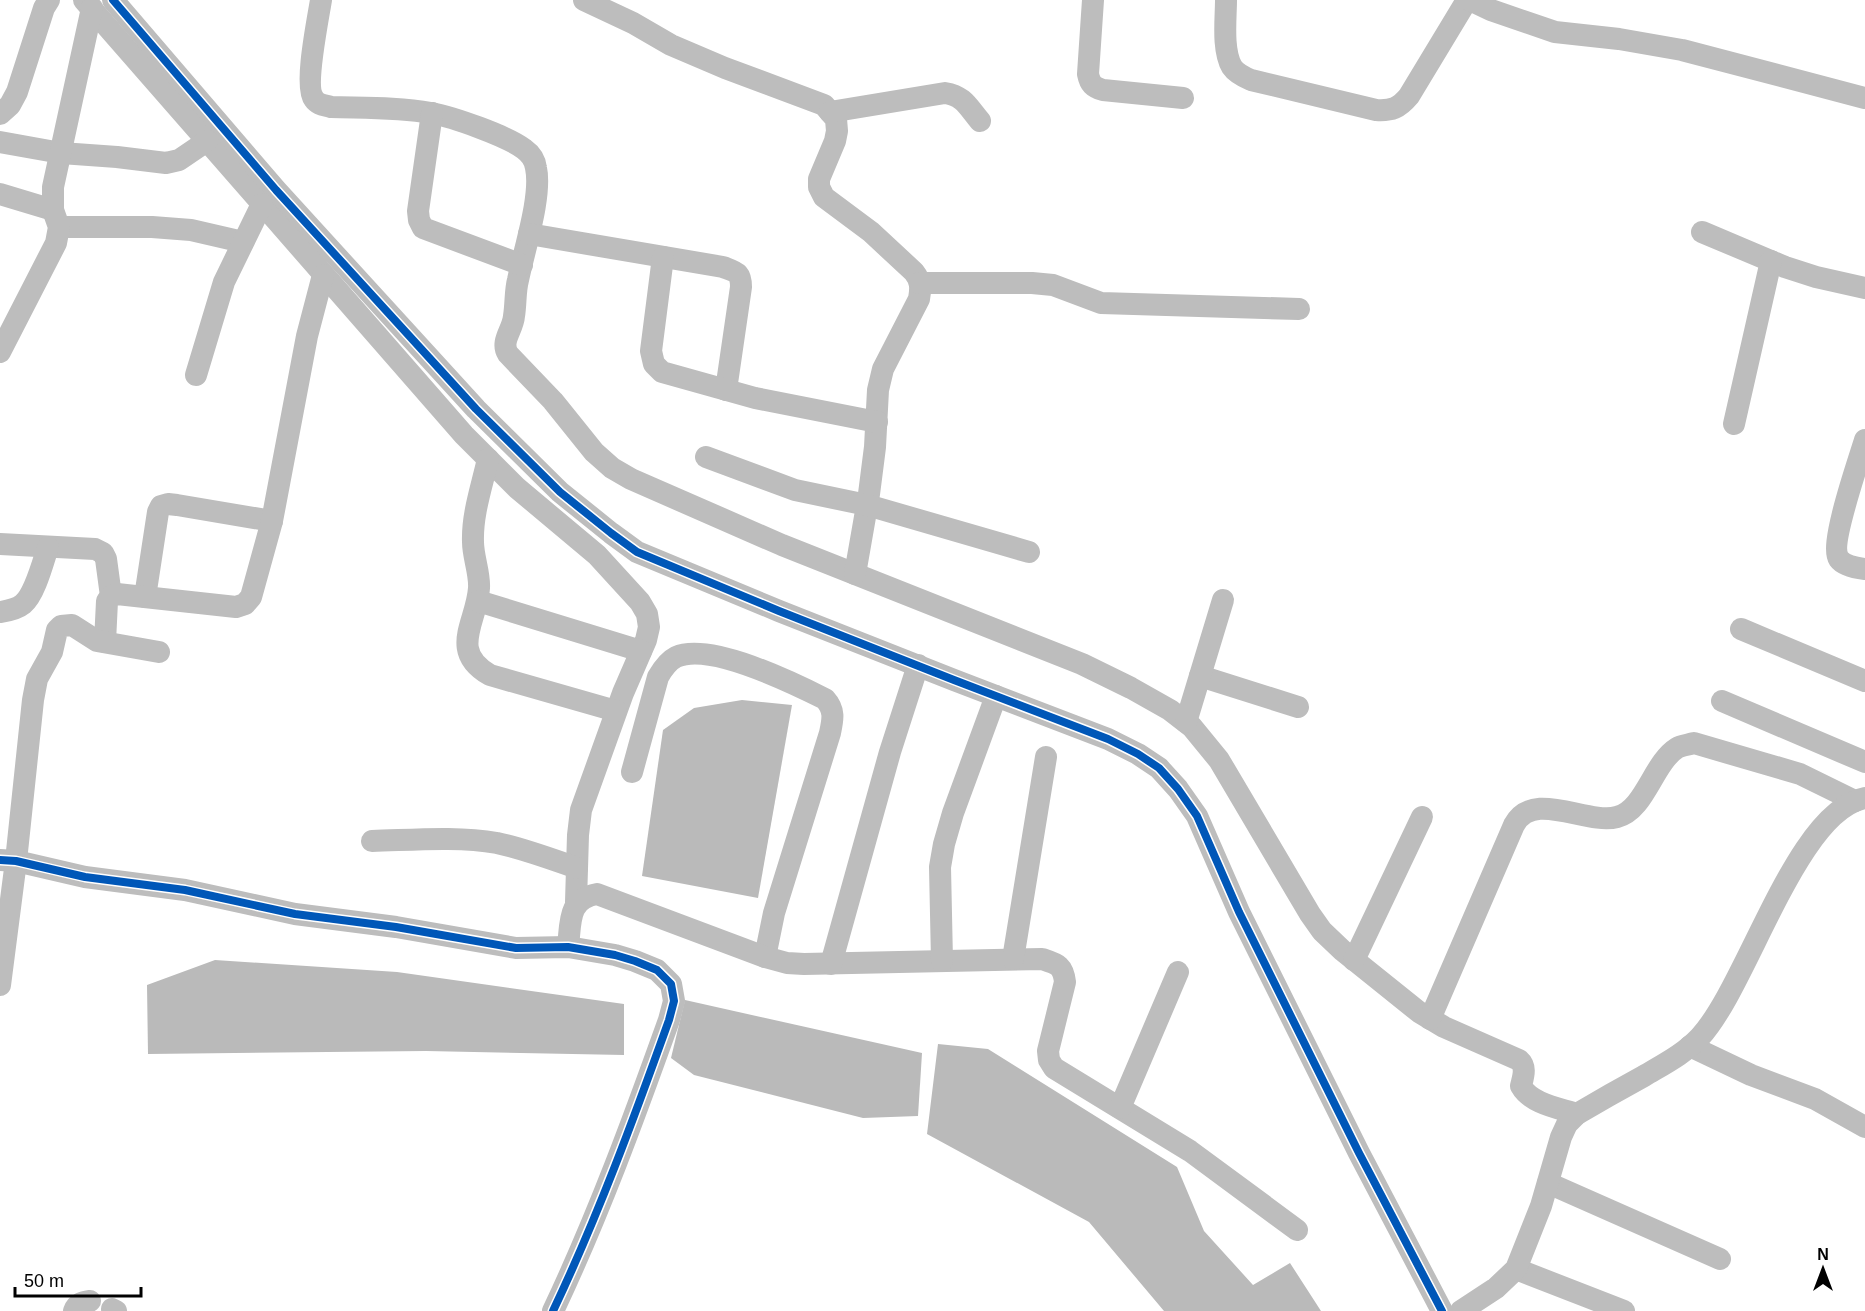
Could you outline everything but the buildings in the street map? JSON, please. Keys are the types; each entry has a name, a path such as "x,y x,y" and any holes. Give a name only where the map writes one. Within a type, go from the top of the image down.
{"street":[{"path":"0,114 10,105 17,92 44,8 49,0"},
{"path":"113,0 276,190 483,416 560,492 637,552 779,611 1108,739 1159,768 1178,789 1197,816 1239,912 1348,1132 1442,1311"},
{"path":"321,0 309,84 312,98 318,104 331,107 432,113 461,121 494,135 524,149 534,159 537,169 537,195 518,280 513,327 505,342 505,349 553,401 594,452 612,468 631,479 782,545 1082,663 1170,710 1186,722 1219,760 1322,931 1411,1006 1444,1027 1515,1057 1523,1064 1521,1086 1525,1094 1577,1114"},
{"path":"584,0 633,23 671,45 824,105 836,119 837,131 836,141 819,179 819,187 824,197 871,232 915,272 921,289 919,299 883,369 878,390 876,447 855,574"},
{"path":"1094,0 1088,74 1090,83 1103,90 1184,98"},
{"path":"1226,0 1228,57 1232,68 1241,76 1376,110 1391,111 1400,107 1468,0 1555,32 1619,39 1682,50 1865,98"},
{"path":"88,4 440,409 517,488 597,555 640,602 647,614 649,627 646,640 616,711 581,810 576,902 572,913 568,947"},
{"path":"0,352 56,243 53,187 88,4"},
{"path":"830,112 945,93 957,95 980,121"},
{"path":"432,113 418,211 423,228 522,265"},
{"path":"0,142 61,153 166,163 179,160 207,141"},
{"path":"0,194 56,219 191,230 243,242"},
{"path":"196,375 224,282 262,204"},
{"path":"1702,232 1816,277 1865,288"},
{"path":"529,234 723,267 737,272 741,279 726,390"},
{"path":"663,257 652,345 654,364 662,372 755,398 876,422"},
{"path":"1734,424 1771,261"},
{"path":"105,642 107,601 111,596 117,594 236,607 245,604 251,597 272,521 307,336 323,275"},
{"path":"920,283 1032,283 1053,285 1101,303 1299,309"},
{"path":"1865,440 1838,532 1836,548 1839,559 1848,565 1865,569"},
{"path":"706,457 795,490 867,506 1029,552"},
{"path":"488,459 473,524 474,559 479,584 478,601 467,632 472,660 490,675 616,711"},
{"path":"145,597 158,512 161,506 177,505 272,521"},
{"path":"0,544 95,549 104,553 111,596"},
{"path":"0,612 24,604 33,590 48,547"},
{"path":"1186,722 1223,600"},
{"path":"478,601 641,651"},
{"path":"0,984 8,861 33,700 37,679 52,652 57,630 61,626 72,625 97,641 159,652"},
{"path":"1741,628 1865,681"},
{"path":"632,772 658,677 675,657 692,653 723,658 777,675 825,699 830,704 833,718 830,733 774,913 765,957"},
{"path":"831,964 890,752 918,665"},
{"path":"1200,676 1298,707"},
{"path":"942,961 940,867 944,844 996,696"},
{"path":"1722,701 1865,762"},
{"path":"1430,1018 1514,825 1518,817 1530,810 1544,809 1598,817 1618,817 1638,802 1667,755 1679,747 1694,743 1800,774 1860,799"},
{"path":"1013,959 1046,757"},
{"path":"1461,1311 1496,1288 1516,1269 1526,1248 1567,1124 1577,1114 1681,1054 1701,1036 1722,1008 1782,889 1818,831 1840,808 1860,799"},
{"path":"1354,960 1422,817"},
{"path":"372,841 445,839 495,843 577,868"},
{"path":"8,861 85,877 185,890 295,914 396,927 516,948 568,947 615,955 657,970 671,984 674,1001 669,1020 627,1138 553,1311"},
{"path":"576,902 586,896 597,894 765,957 787,963 1042,959 1056,964 1064,971 1065,982 1048,1051 1049,1060 1054,1068 1190,1151 1298,1230"},
{"path":"1120,1108 1178,972"},
{"path":"1690,1046 1751,1076 1815,1099 1865,1127"},
{"path":"1548,1183 1720,1259"},
{"path":"1516,1269 1624,1311"}],"shaded area":[{"path":"742,700 792,705 758,898 642,876 663,730 694,708"},
{"path":"215,960 397,972 624,1004 624,1055 426,1051 148,1054 147,985"},
{"path":"685,1000 922,1053 918,1116 863,1118 694,1075 671,1058"},
{"path":"938,1044 988,1049 1177,1167 1204,1231 1253,1285 1290,1263 1321,1311 1164,1311 1089,1222 927,1134"}],"cycle path":[{"path":"113,0 276,190 476,409 560,492 611,533 637,552 779,611 1108,739 1159,768 1178,789 1197,816 1239,912 1359,1153 1442,1311"},
{"path":"0,860 16,861 85,877 185,890 295,914 396,927 516,948 568,947 615,955 657,970 671,984 674,1001 669,1020 600,1203 553,1311"}]}
